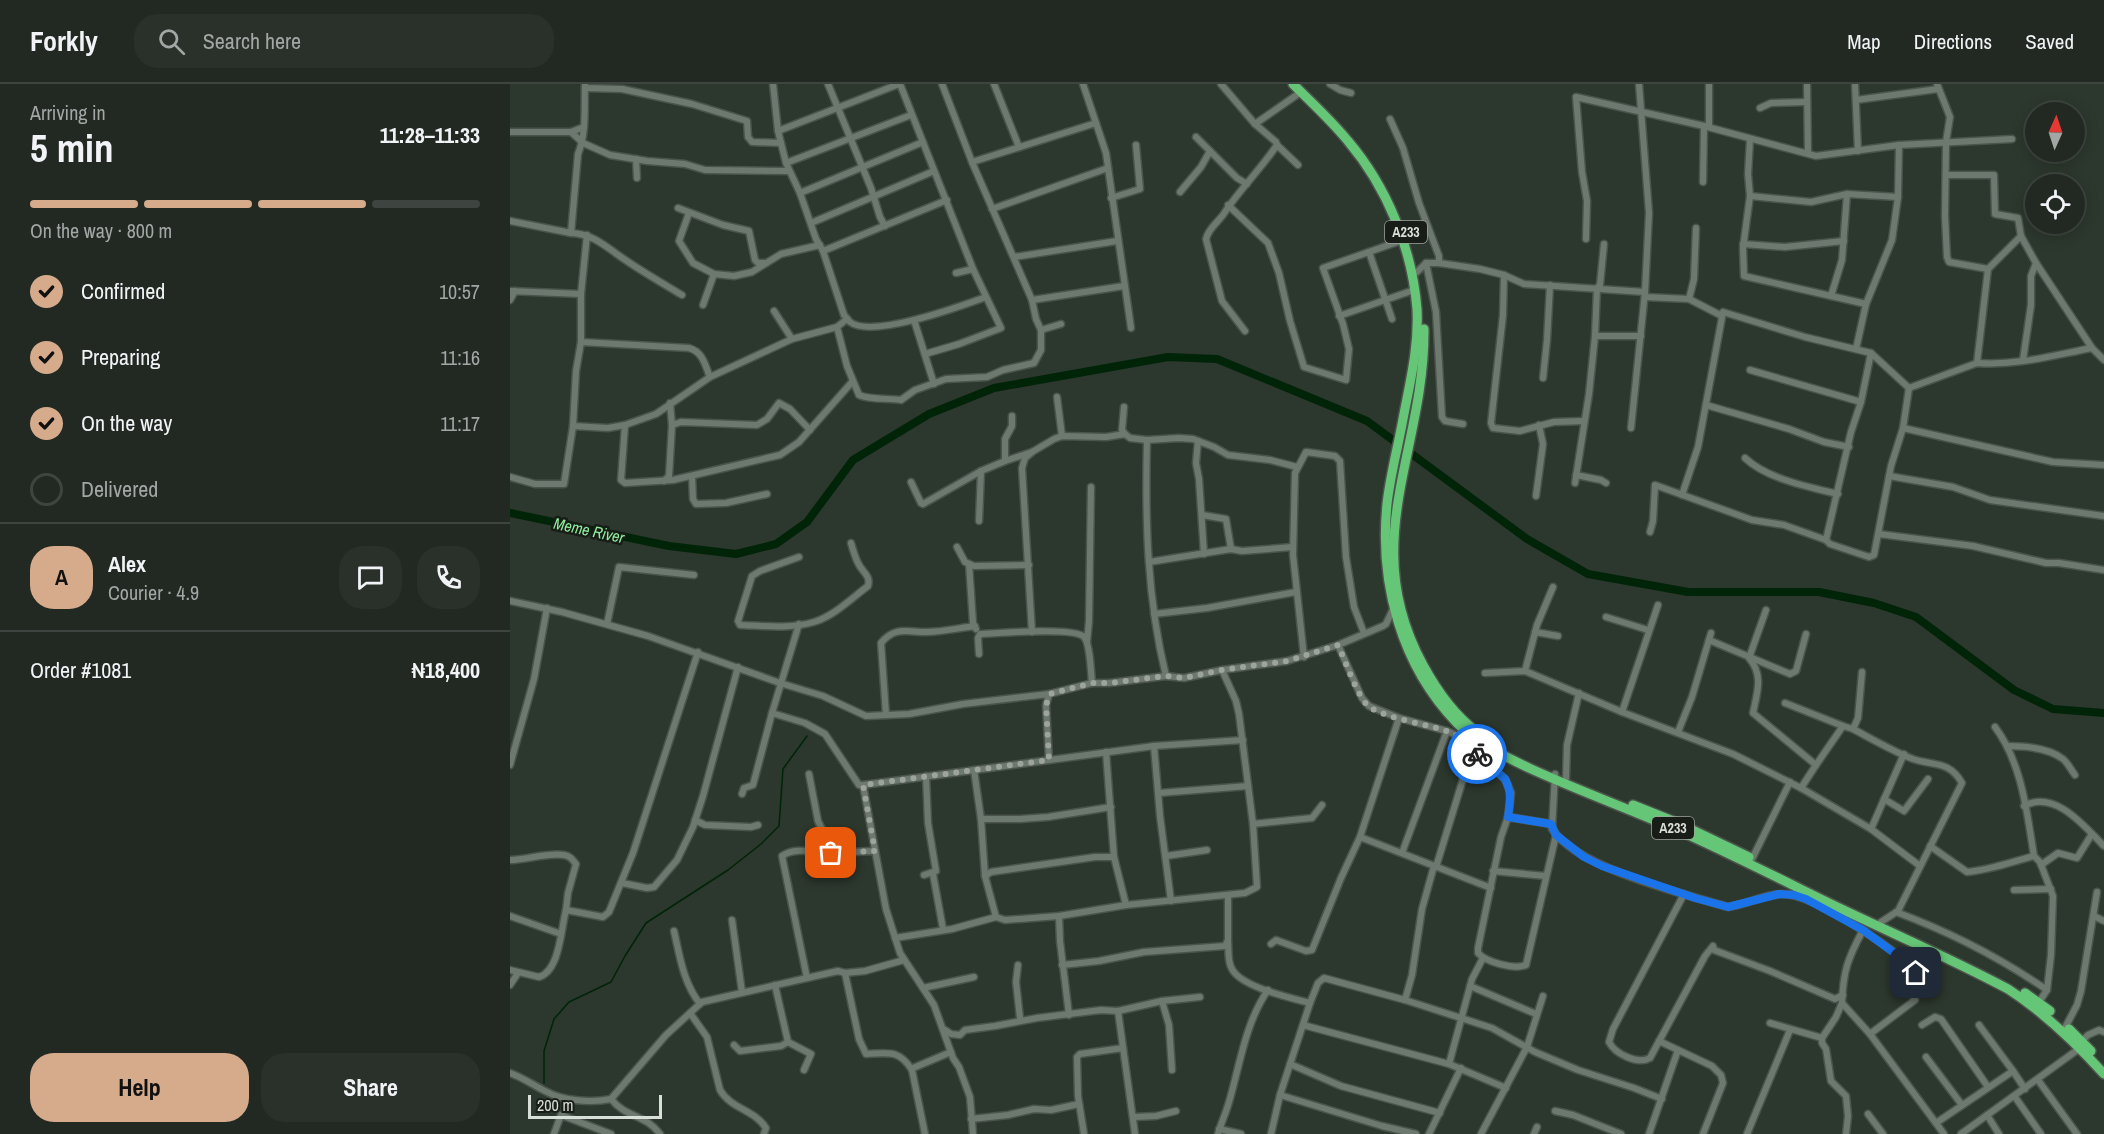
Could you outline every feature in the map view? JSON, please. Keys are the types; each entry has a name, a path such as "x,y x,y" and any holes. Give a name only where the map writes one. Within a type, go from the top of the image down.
{"highway":[{"name":"A233","path":"1293,84 1300,88 1349,142 1370,167 1391,198 1407,233 1417,272 1424,344 1422,372 1410,412 1385,533 1394,607 1411,655 1425,682 1441,705 1459,725 1512,760 1677,830 1990,972 2039,1002 2066,1026 2104,1074"},
{"name":"A233","path":"1370,167 1403,240 1414,290 1418,343 1410,412"},
{"name":"A233","path":"1395,483 1393,564 1403,617 1420,660 1446,701 1473,729 1555,777 1566,778 1678,823 2008,989 2081,1044 2104,1067"}],"street":[{"path":"772,84 778,131 786,163 822,248 847,319 852,323 866,326 915,320 940,315 986,297"},
{"path":"828,84 885,226"},
{"path":"778,131 900,84 973,269 1001,328 925,354"},
{"path":"837,327 852,382 862,397 901,399 915,390 946,380 987,377 1003,370 1034,363 1041,350 1041,330 1032,300 972,162 942,84"},
{"path":"994,84 1019,147"},
{"path":"1085,84 1103,142 1108,168 1131,328"},
{"path":"1221,84 1256,124 1298,165"},
{"path":"1330,84 1352,93"},
{"path":"1630,428 1645,294 1649,213 1639,84"},
{"path":"1703,182 1709,84"},
{"path":"1807,84 1808,153"},
{"path":"1855,84 1858,151"},
{"path":"571,233 578,154 583,143 585,86 622,90 692,104 747,121 748,137 752,141 781,143"},
{"path":"1856,100 1938,87 1950,117 1946,142 1947,257 1949,262 1988,269"},
{"path":"1256,124 1300,88"},
{"path":"1586,239 1587,201 1582,172 1576,97 1641,111 1816,156 1899,145 2012,139"},
{"path":"1760,108 1771,103 1807,102"},
{"path":"786,163 912,116"},
{"path":"1390,119 1403,148 1419,203 1439,256 1439,263"},
{"path":"972,162 1096,123"},
{"path":"510,132 571,132 584,127"},
{"path":"571,132 583,143 602,152 636,159 685,164 705,170 789,171"},
{"path":"1196,137 1237,178 1247,183"},
{"path":"1750,140 1748,174 1750,196 1743,244 1744,276 1866,304"},
{"path":"800,193 923,142"},
{"path":"1111,198 1140,189 1136,145"},
{"path":"1245,331 1222,301 1206,239 1208,231 1277,145"},
{"path":"1856,350 1866,304 1892,240 1898,197 1899,145"},
{"path":"1180,192 1201,167 1210,151"},
{"path":"636,159 637,178"},
{"path":"992,209 1108,168"},
{"path":"811,223 934,171"},
{"path":"1946,174 1994,175 1995,214 2018,218 2021,236 2036,264 2092,348 2104,360"},
{"path":"1750,196 1811,202 1847,194 1898,197"},
{"path":"1831,296 1842,260 1847,194"},
{"path":"689,213 679,241 693,263 714,274 741,274 752,272 781,254 822,248 885,226 947,200"},
{"path":"1228,206 1268,243 1279,273 1304,367 1346,380 1349,349 1323,268 1403,240"},
{"path":"678,208 723,225 749,231 755,261 766,263"},
{"path":"510,221 586,235 602,241 621,257 682,295"},
{"path":"1689,299 1694,279 1696,228"},
{"path":"510,477 535,484 564,484 573,426 576,371 581,342 581,294 586,235"},
{"path":"1977,363 1988,269 2021,236"},
{"path":"1014,257 1118,241"},
{"path":"1743,244 1785,247 1844,241"},
{"path":"1575,483 1595,336 1597,288 1600,285 1604,244"},
{"path":"1369,252 1392,319"},
{"path":"1426,263 1436,312 1442,417 1445,421 1463,424"},
{"path":"1417,272 1426,263 1439,263 1504,275 1524,284 1597,288 1689,299 1722,316"},
{"path":"2023,360 2031,305 2031,276 2036,264"},
{"path":"956,273 973,269"},
{"path":"703,305 714,274"},
{"path":"1504,275 1503,315 1491,423 1493,428 1520,430 1559,421 1584,421"},
{"path":"1543,378 1550,285"},
{"path":"1032,300 1124,286"},
{"path":"1339,316 1414,290"},
{"path":"510,300 512,291 581,294"},
{"path":"774,311 792,339"},
{"path":"1682,495 1698,447 1723,312 1805,337 1871,353 1909,388"},
{"path":"573,426 608,428 625,425 656,414 710,377 792,339 837,327 847,319"},
{"path":"915,320 934,384"},
{"path":"1041,330 1061,324"},
{"path":"1595,336 1641,336"},
{"path":"581,342 690,348 701,355 710,377"},
{"path":"1909,388 1977,363 2023,360 2092,348"},
{"path":"1826,540 1871,353"},
{"path":"1750,370 1861,402"},
{"path":"625,425 621,480 625,483 664,482 671,478 692,476 780,455 799,442 852,382"},
{"path":"1650,532 1653,521 1655,485 1752,520 1784,525 1826,540 1830,544 1869,556 1875,553 1889,476 1903,428 1909,388"},
{"path":"1057,397 1062,436"},
{"path":"672,426 681,422 757,425 767,419 779,403 790,409 810,430"},
{"path":"670,404 671,478"},
{"path":"1706,405 1789,429 1824,442 1849,447"},
{"path":"1124,407 1122,430 1130,438 1147,440 1179,438 1198,441 1228,455 1270,460 1297,468"},
{"path":"1005,461 1005,439 1012,426 1012,416"},
{"path":"1536,496 1543,444 1539,425"},
{"path":"1903,428 2053,462 2104,465"},
{"path":"1032,632 1022,468 1025,458 1062,436 1106,437 1125,434"},
{"path":"1147,440 1149,562 1156,637 1166,676"},
{"path":"1198,441 1196,464 1204,554"},
{"path":"911,482 923,504 981,471 1032,452"},
{"path":"1304,657 1293,547 1295,473 1306,452 1335,456 1340,461 1346,557 1354,607 1364,633"},
{"path":"1745,458 1752,464 1782,478 1838,494"},
{"path":"979,521 981,471"},
{"path":"1576,475 1606,483"},
{"path":"692,476 693,499 696,504 726,503 767,494"},
{"path":"1889,476 1953,487 1990,500 2104,516"},
{"path":"1090,487 1087,643 1092,683"},
{"path":"1202,515 1226,519 1231,549"},
{"path":"1879,534 1973,546 2046,563 2104,570"},
{"path":"799,557 752,576 738,621 740,625 768,626 815,622 833,612 868,586 869,579 859,566 851,543"},
{"path":"957,547 962,558 974,566 1029,565"},
{"path":"1149,562 1231,549 1242,551 1293,547"},
{"path":"969,564 975,626 980,634"},
{"path":"607,624 619,567 694,575"},
{"path":"1525,671 1536,632 1553,587"},
{"path":"1154,614 1207,608 1296,592"},
{"path":"510,600 607,624 698,652 780,683 824,696 862,716 1050,694 1092,683 1166,676 1184,678 1304,657 1386,624 1394,607"},
{"path":"1622,711 1658,605"},
{"path":"510,765 512,749 534,680 547,608"},
{"path":"1749,658 1766,610"},
{"path":"1606,617 1648,630"},
{"path":"742,794 744,788 753,785 780,683 799,624"},
{"path":"886,715 881,642 888,634 911,629 924,632 975,626"},
{"path":"1536,632 1558,636"},
{"path":"980,634 1077,633 1083,635 1087,643"},
{"path":"979,654 980,634"},
{"path":"1678,732 1692,697 1710,637 1749,658 1790,674 1796,671 1806,634"},
{"path":"1338,645 1366,703 1374,709 1458,736 1508,784 1511,794 1508,817 1478,948 1478,953 1483,958 1517,967 1526,965 1556,835"},
{"path":"566,910 604,916 609,912 622,883 698,652"},
{"path":"1749,658 1756,666 1760,677 1753,713 1816,765"},
{"path":"622,883 647,888 654,887 677,860 703,796 738,667"},
{"path":"895,938 960,927 996,917 1005,921 1059,916 1125,905 1250,892 1257,887 1253,824 1243,740 1236,701 1222,670"},
{"path":"1485,673 1525,671 1733,753 1801,788 1871,829 1920,866"},
{"path":"1853,729 1858,718 1862,672"},
{"path":"1566,778 1567,745 1579,693"},
{"path":"1049,760 1046,705 1050,694"},
{"path":"1785,703 1853,729 1912,758 1946,766 1962,783 1896,912 1881,922"},
{"path":"772,713 805,723 825,734 859,785 1154,746 1243,740"},
{"path":"1271,944 1276,940 1306,951 1312,950 1360,837 1399,717"},
{"path":"1801,788 1843,726"},
{"path":"1995,727 2014,759 2034,856 2041,865 2053,896 2047,990 2039,1002"},
{"path":"1402,854 1447,731"},
{"path":"1154,746 1171,901"},
{"path":"2007,746 2047,751 2062,758 2075,775"},
{"path":"1405,1000 1412,975 1422,909 1472,750"},
{"path":"1106,752 1114,857 1125,905"},
{"path":"1871,829 1904,754"},
{"path":"974,770 981,819 984,866 988,874 996,917"},
{"path":"809,774 819,821 831,853"},
{"path":"924,875 936,871 928,823 926,776"},
{"path":"1555,777 1551,824 1556,835 1584,857 1602,866 1728,907 1771,895 1794,895 1806,899 1863,930 1912,966 1916,973 1909,984 1915,1000 1870,1034"},
{"path":"1884,799 1904,811 1928,779"},
{"path":"1752,859 1790,782"},
{"path":"863,785 886,909 895,938 904,960 934,1005 951,1052 960,1067 968,1089 973,1134"},
{"path":"1159,793 1248,786"},
{"path":"2024,806 2031,802 2054,804 2071,814 2104,846"},
{"path":"1253,824 1312,818 1322,805"},
{"path":"981,819 1020,819 1085,810 1097,811 1111,807"},
{"path":"1508,817 1551,824"},
{"path":"695,820 705,825 751,827 758,825"},
{"path":"2041,865 2058,853 2077,858 2092,834"},
{"path":"1360,837 1491,888"},
{"path":"1930,846 1967,872 1988,870 2034,856"},
{"path":"1166,856 1207,850"},
{"path":"807,978 782,856 791,851 831,853 875,851"},
{"path":"510,860 565,855 571,857 576,864 568,892 556,957 544,976 528,976 510,970"},
{"path":"988,874 1095,857 1114,857"},
{"path":"1494,871 1546,876"},
{"path":"933,873 943,929"},
{"path":"2014,890 2051,889"},
{"path":"2066,1026 2078,1005 2097,892"},
{"path":"1684,894 1613,1029 1609,1042 1614,1051 1642,1061 1650,1058 1705,956 1713,946 1714,950 1835,999 1843,995"},
{"path":"1228,895 1229,961 1232,970 1238,977 1268,990 1310,1003"},
{"path":"1896,912 1948,932 1983,950 2047,990"},
{"path":"510,916 561,934"},
{"path":"1059,916 1062,965 1069,1015"},
{"path":"2094,916 2104,921"},
{"path":"732,920 742,992"},
{"path":"1846,1134 1848,1116 1846,1096 1829,1076 1828,1057 1822,1038 1842,1003 1842,982 1848,962 1863,930"},
{"path":"674,931 683,975 700,1004"},
{"path":"1062,965 1099,961 1143,952 1225,946 1228,940"},
{"path":"1449,1064 1463,1020 1470,986 1483,958"},
{"path":"510,1073 548,1093 578,1100 611,1099 666,1035 700,1004 742,992 838,971 845,973 873,970 904,960"},
{"path":"1018,965 1018,1009 1022,1020"},
{"path":"510,985 518,973"},
{"path":"845,973 859,1039 866,1054 893,1053 901,1056 912,1070 925,1134"},
{"path":"923,988 974,977"},
{"path":"1271,1134 1280,1095 1310,1003 1318,983 1324,978 1405,1000 1492,1028 1578,1070 1662,1099"},
{"path":"775,985 788,1041 812,1054 804,1070"},
{"path":"1470,986 1536,1014"},
{"path":"1241,1134 1218,1132 1245,1039 1261,1000 1268,990"},
{"path":"1481,1134 1527,1047 1543,996"},
{"path":"944,1029 951,1034 960,1035 965,1030 1022,1020 1101,1010 1118,1011 1162,1001 1200,998"},
{"path":"1162,1001 1169,1025 1172,1070"},
{"path":"1842,1003 1870,1034 1944,1134"},
{"path":"1118,1011 1135,1134"},
{"path":"690,1013 708,1037 720,1090 730,1104 747,1110 762,1122 766,1128 764,1134"},
{"path":"1922,1025 1935,1017 1941,1019 1988,1087"},
{"path":"1770,1023 1822,1038"},
{"path":"1303,1025 1449,1064 1506,1088"},
{"path":"1979,1025 2025,1089"},
{"path":"1748,1133 1790,1030"},
{"path":"1963,1133 2038,1080 2081,1044 2088,1035 2099,1030 2104,1032"},
{"path":"949,1044 955,1034"},
{"path":"734,1046 740,1052 781,1046 788,1041"},
{"path":"1659,1041 1719,1071 1723,1083 1703,1134"},
{"path":"1084,1134 1079,1104 1077,1057 1080,1054 1123,1048"},
{"path":"1649,1134 1678,1050"},
{"path":"912,1070 951,1052"},
{"path":"1926,1057 1962,1104"},
{"path":"1290,1064 1341,1086 1440,1113"},
{"path":"1429,1134 1461,1068"},
{"path":"1936,1123 2013,1071"},
{"path":"2038,1080 2077,1134"},
{"path":"1280,1095 1416,1134"},
{"path":"2015,1097 2041,1134"},
{"path":"611,1099 619,1109 652,1123 660,1134"},
{"path":"971,1119 1008,1115 1034,1109 1051,1110 1079,1104"},
{"path":"1134,1117 1156,1116 1176,1111"},
{"path":"1555,1111 1574,1115 1621,1134"},
{"path":"1868,1114 1883,1134"},
{"path":"554,1134 561,1115 611,1134"},
{"path":"1987,1115 1999,1134"},
{"path":"1534,1134 1537,1127"}],"waterway":[{"name":"Meme River","path":"510,513 669,546 736,554 776,544 807,522 853,460 929,414 994,388 1168,357 1217,359 1367,421 1527,539 1588,574 1688,592 1819,592 1874,603 1916,617 2014,690 2053,709 2104,713"},
{"path":"544,1083 544,1051 554,1019 569,1002 611,982 646,923 728,870 761,844 779,826 783,769 807,736"}],"way so far":[{"path":"831,853 875,851 863,785 1049,760 1046,702 1050,694 1092,683 1166,676 1184,678 1287,661 1338,645 1362,698 1369,706 1452,733 1477,754"}],"route":[{"path":"1477,754 1508,784 1511,794 1508,817 1551,824 1556,835 1565,843 1584,857 1602,866 1728,907 1779,894 1806,899 1863,930 1912,966 1916,973"}]}
